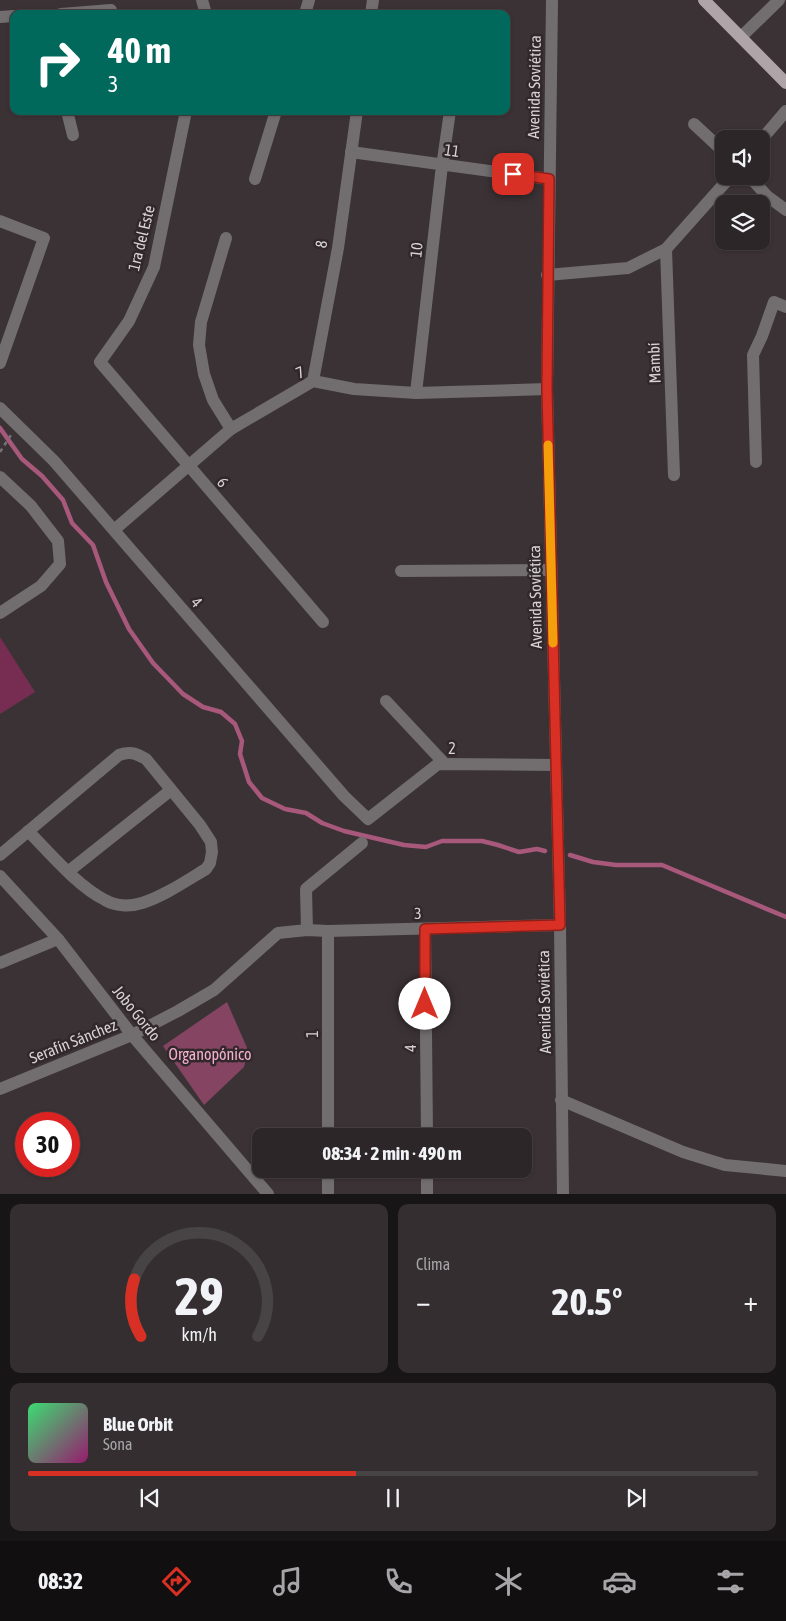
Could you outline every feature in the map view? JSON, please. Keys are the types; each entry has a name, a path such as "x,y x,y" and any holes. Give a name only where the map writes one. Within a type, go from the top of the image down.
{"main road":[{"path":"704,0 786,83"}],"street":[{"name":"Avenida Soviética","path":"552,0 547,389 560,925 562,1194"},
{"path":"741,37 779,0"},
{"path":"770,130 786,111"},
{"path":"67,115 73,135"},
{"name":"1ra del Este","path":"100,362 129,321 154,267 185,115"},
{"path":"255,179 275,115"},
{"name":"8","path":"313,381 338,248 356,115"},
{"name":"10","path":"416,394 449,115"},
{"path":"694,124 715,144"},
{"name":"11","path":"351,152 549,179"},
{"path":"547,275 628,268 666,249 722,185"},
{"path":"758,185 786,210"},
{"path":"0,221 44,238 0,363"},
{"path":"226,238 201,322 199,345 204,374 213,400 231,429"},
{"name":"Mambí","path":"666,249 674,475"},
{"path":"756,462 753,355 774,302 786,307"},
{"name":"6","path":"100,362 323,622"},
{"name":"7","path":"114,530 187,465 231,429 313,381 354,389 416,394 547,389"},
{"name":"4","path":"0,408 54,461 338,789 368,819"},
{"path":"0,477 31,506 58,541 60,564 41,586 0,613"},
{"path":"401,571 551,570"},
{"path":"386,701 445,764"},
{"path":"0,855 28,831 118,755 128,752 136,753 146,759 200,825 211,842 211,858 206,869 156,897 141,904 116,904 104,900 69,872 28,831"},
{"name":"2","path":"368,819 438,764 556,765"},
{"path":"69,872 171,790"},
{"path":"306,930 306,888 362,843"},
{"name":"Jobo Gordo","path":"0,876 58,938 132,1035 268,1194"},
{"name":"3","path":"278,933 306,930 560,925"},
{"name":"4","path":"425,929 427,1128"},
{"name":"1","path":"328,931 328,1128"},
{"name":"Serafín Sánchez","path":"0,1089 132,1035 178,1012 214,990 278,933"},
{"path":"0,964 58,938"},
{"path":"562,1100 683,1152 716,1163 786,1171"},
{"path":"328,1178 328,1194"},
{"path":"427,1178 427,1194"}],"path":[{"path":"0,452 3,448"}],"green space":[{"name":"Organopónico","path":"227,1002 248,1050 244,1067 204,1105 163,1046"}],"building":[{"path":"0,637 35,692 0,714"}],"waterway":[{"path":"0,428 22,459 42,476 63,500 72,523 93,545 106,582 129,629 153,663 183,694 203,707 221,712 235,724 242,741 240,754 249,782 262,798 285,809 306,813 322,823 344,831 404,845 426,847 442,841 482,841 519,852 537,849 545,851"},
{"path":"570,855 593,862 616,865 662,865 786,917"}],"slow traffic":[{"path":"548,445 553,643"}],"route":[{"path":"425,1004 425,929 560,925 547,389 549,179 513,174"}]}
